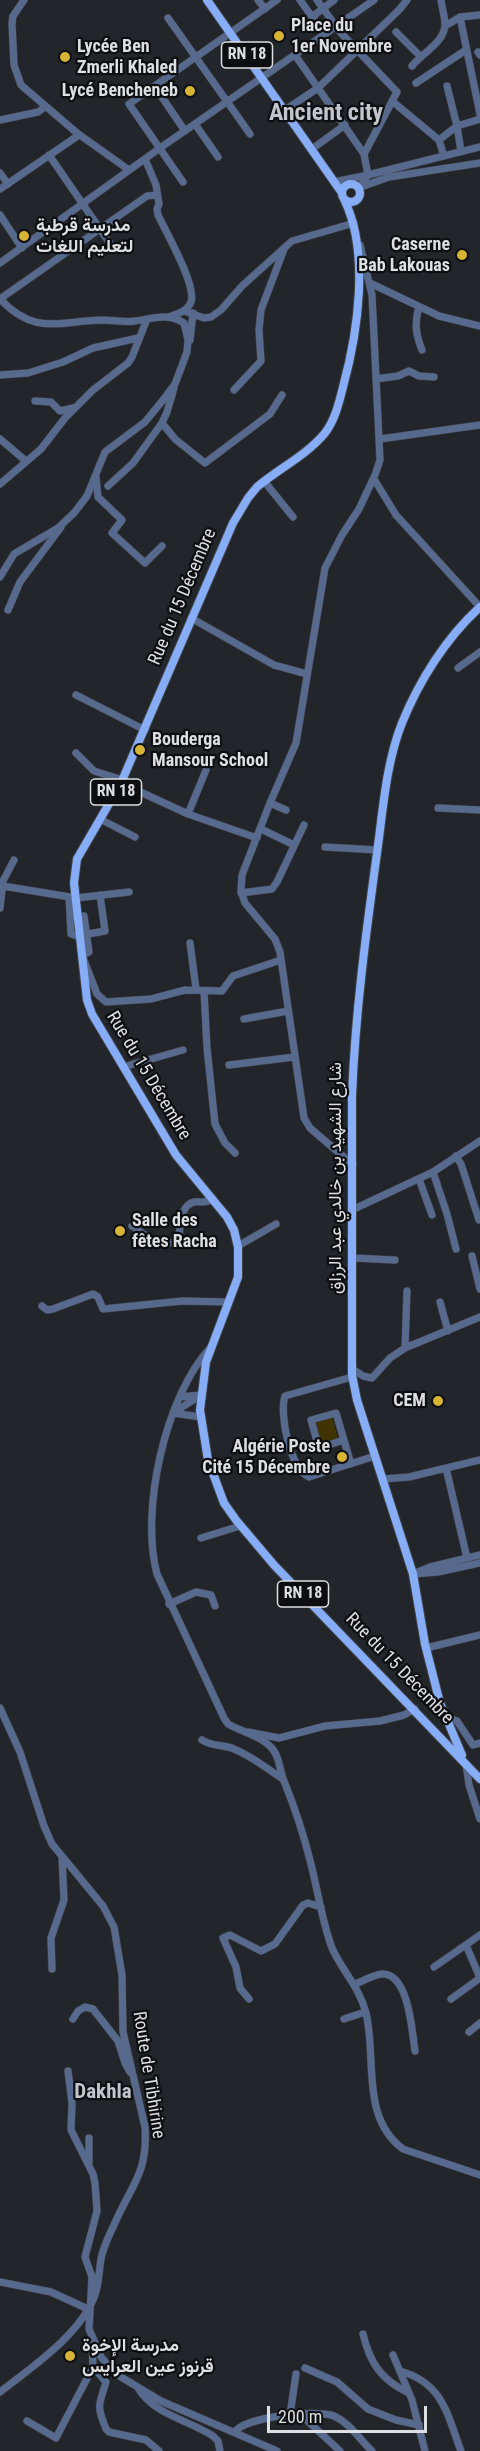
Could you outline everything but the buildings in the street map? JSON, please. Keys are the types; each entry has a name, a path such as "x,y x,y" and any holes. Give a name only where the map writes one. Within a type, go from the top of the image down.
{"main road":[{"name":"RN 18","path":"207,0 343,196"},
{"path":"354,224 359,193 354,184 348,184 344,188 343,196 352,202 359,193"},
{"name":"Rue du 15 Décembre","path":"343,196 354,224 358,271 357,319 351,358 337,410 326,432 264,481 248,498 233,523 122,782 77,859 72,897 74,918 84,935 82,955 87,1000 92,1014 176,1155 227,1217 238,1246 238,1276 206,1362 201,1395 201,1417 208,1460 224,1503 240,1526 274,1565 480,1779"},
{"name":"شارع الشهيد بن خالدي عبد الرزاق","path":"465,1761 444,1716 426,1648 413,1574 375,1456 352,1373 353,1059 377,850 392,760 401,725 435,661 460,628 480,607"}],"street":[{"path":"24,0 13,16 12,23 14,64 21,85 79,135 129,170"},
{"path":"258,0 265,9"},
{"path":"183,182 129,104 277,0"},
{"path":"300,0 325,35"},
{"path":"317,0 336,27 397,92 364,154"},
{"path":"312,16 334,0"},
{"path":"285,111 318,88 407,0"},
{"path":"412,66 440,39 445,26 441,0"},
{"path":"0,263 370,1"},
{"path":"445,26 460,17 480,15"},
{"path":"460,17 480,114"},
{"path":"168,18 250,134"},
{"path":"396,32 420,56"},
{"path":"416,83 466,50"},
{"path":"295,55 364,154 368,175 359,193"},
{"path":"447,86 461,151"},
{"path":"155,87 185,131"},
{"path":"392,101 439,140 444,156"},
{"path":"0,120 38,112 45,107"},
{"path":"439,140 457,126 480,119"},
{"path":"195,124 218,157"},
{"path":"312,149 345,125"},
{"path":"0,189 79,135"},
{"path":"334,182 480,147"},
{"path":"49,155 113,248"},
{"path":"108,486 133,463 162,423 187,352 194,315 192,294 158,215 156,185 145,159"},
{"path":"359,193 389,177 480,163"},
{"path":"0,173 8,184"},
{"path":"156,195 147,196 0,299 8,308 31,322 40,324 104,320 134,321 168,317 184,311 191,303 192,294"},
{"path":"0,215 22,248"},
{"path":"184,311 210,317 222,310 242,286 301,237 354,224 370,283 380,460 374,479 325,568 296,743 242,875 242,893 245,903 275,939 281,960 304,1118 310,1128 353,1165"},
{"path":"234,390 261,361 259,330 261,310 285,249"},
{"path":"370,283 419,307 457,321 480,326"},
{"path":"419,307 415,323 417,338 422,350"},
{"path":"0,310 8,308"},
{"path":"168,317 179,320 187,329 187,352"},
{"path":"0,484 41,449 75,408 128,363 147,319"},
{"path":"0,375 27,373 63,362 93,348 138,338"},
{"path":"376,379 398,376 409,371 419,376 434,377"},
{"path":"8,610 20,582 87,496 105,452 145,422 175,384"},
{"path":"162,423 175,439 205,463 270,414 282,395"},
{"path":"35,401 46,400 60,411 75,408"},
{"path":"380,439 480,425"},
{"path":"0,439 26,461"},
{"path":"96,475 98,496 122,520 112,533 145,563 162,546"},
{"path":"374,479 396,515 480,607"},
{"path":"264,481 294,517"},
{"path":"0,577 14,554 58,528 67,520"},
{"path":"191,618 274,665 307,674"},
{"path":"458,668 480,652"},
{"path":"76,695 145,730"},
{"path":"76,753 94,771 188,814 257,838"},
{"path":"188,814 206,770"},
{"path":"270,803 286,810"},
{"path":"438,808 480,810"},
{"path":"100,819 135,837"},
{"path":"242,893 272,889 304,825"},
{"path":"261,829 294,844"},
{"path":"326,847 377,850"},
{"path":"0,908 3,881 14,860"},
{"path":"3,886 72,897 129,892"},
{"path":"84,935 105,932 100,895"},
{"path":"190,943 195,989"},
{"path":"82,955 97,994 106,1002 151,999 195,989 222,991 233,976 281,960"},
{"path":"204,991 215,1124 225,1143 235,1153"},
{"path":"244,1019 288,1011"},
{"path":"123,1067 183,1050"},
{"path":"229,1065 294,1057"},
{"path":"354,1209 433,1172 480,1141"},
{"path":"456,1156 479,1220"},
{"path":"433,1172 456,1249"},
{"path":"419,1179 432,1215"},
{"path":"132,1226 154,1242 174,1243 180,1238 179,1225 187,1206 213,1199"},
{"path":"238,1246 276,1224"},
{"path":"472,1256 480,1289"},
{"path":"354,1258 395,1260"},
{"path":"405,1348 407,1291"},
{"path":"42,1306 47,1310 53,1309 93,1294 98,1297 103,1309 182,1301 228,1302"},
{"path":"440,1302 448,1331"},
{"path":"375,1456 309,1477 303,1474 283,1421 282,1406 285,1396 352,1373 372,1378 390,1358 405,1348 480,1317"},
{"path":"211,1347 196,1364 173,1413 161,1448 152,1533 153,1559 170,1604 224,1718 228,1724 273,1749 278,1758 296,1809 333,1950 355,1984 365,2012 375,2108 385,2130 403,2149 480,2175"},
{"path":"180,1397 201,1395"},
{"path":"173,1413 201,1395"},
{"path":"173,1413 201,1417"},
{"path":"344,1440 319,1448 311,1420 336,1413 344,1440 351,1464"},
{"path":"382,1479 409,1477 479,1460 480,1468"},
{"path":"446,1468 467,1558"},
{"path":"201,1538 240,1526"},
{"path":"413,1574 430,1567 480,1555"},
{"path":"413,1574 438,1572 480,1563"},
{"path":"170,1604 196,1592 211,1595 215,1606"},
{"path":"426,1648 480,1635"},
{"name":"Route de Tibhirine","path":"0,1708 20,1752 44,1826 62,1857 103,1906 114,1927 122,1975 123,2032 145,2127 141,2174 104,2248 100,2274 90,2307 47,2354 0,2392"},
{"path":"241,1731 279,1738 325,1726 380,1721 404,1715 414,1709"},
{"path":"444,1716 457,1721 473,1745 480,1743"},
{"path":"202,1740 211,1746 231,1748 250,1756 266,1770 284,1779"},
{"path":"465,1761 469,1785 480,1820"},
{"path":"52,1969 51,1938 64,1900 62,1857"},
{"path":"249,1999 240,1988 236,1967 223,1938 230,1935 261,1950 275,1944 303,1905 308,1903 321,1907"},
{"path":"434,1967 480,1935"},
{"path":"451,1999 480,1978 466,1945"},
{"path":"355,1984 384,1974 392,1977 398,1983 405,1995 415,2051"},
{"path":"73,2019 78,2011 85,2007 93,2009 118,2042 125,2063 134,2077"},
{"path":"344,2019 365,2012"},
{"path":"469,2031 480,2023"},
{"path":"68,2071 72,2097 71,2130 90,2166 97,2196 97,2211 85,2257 92,2277 89,2318 93,2341 108,2367 137,2386 196,2417 277,2451"},
{"path":"89,2138 90,2166"},
{"path":"0,2282 51,2292 90,2307"},
{"path":"363,2334 373,2365 397,2387 409,2393"},
{"path":"27,2421 56,2438 93,2367 91,2346 93,2341"},
{"path":"393,2355 409,2393 425,2451"},
{"path":"93,2367 106,2382 98,2398 106,2429 109,2432 146,2440 159,2451"},
{"path":"305,2368 337,2382 368,2409 396,2420 419,2425"},
{"path":"400,2371 423,2379 438,2395 462,2451"},
{"path":"290,2415 296,2374"},
{"path":"137,2386 144,2398 175,2419 213,2436 218,2441 220,2451"},
{"path":"235,2432 243,2424 320,2412 337,2418 372,2451"},
{"path":"300,2414 340,2451"}],"shaded area":[{"path":"332,1417 338,1439 321,1444 315,1421"}],"place":[{"name":"Place du 1er Novembre","path":"279,36"},
{"name":"Lycée Ben Zmerli Khaled","path":"65,57"},
{"name":"Lycé Bencheneb","path":"190,91"},
{"name":"مدرسة قرطبة لتعليم اللغات","path":"24,236"},
{"name":"Caserne Bab Lakouas","path":"462,255"},
{"name":"Bouderga Mansour School","path":"140,750"},
{"name":"Salle des fêtes Racha","path":"120,1231"},
{"name":"CEM","path":"438,1401"},
{"name":"Algérie Poste Cité 15 Décembre","path":"342,1457"},
{"name":"مدرسة الإخوة قرنوز عين العرايس","path":"70,2356"}],"district":[{"name":"Ancient city","path":"326,114"},
{"name":"Dakhla","path":"103,2093"}]}
